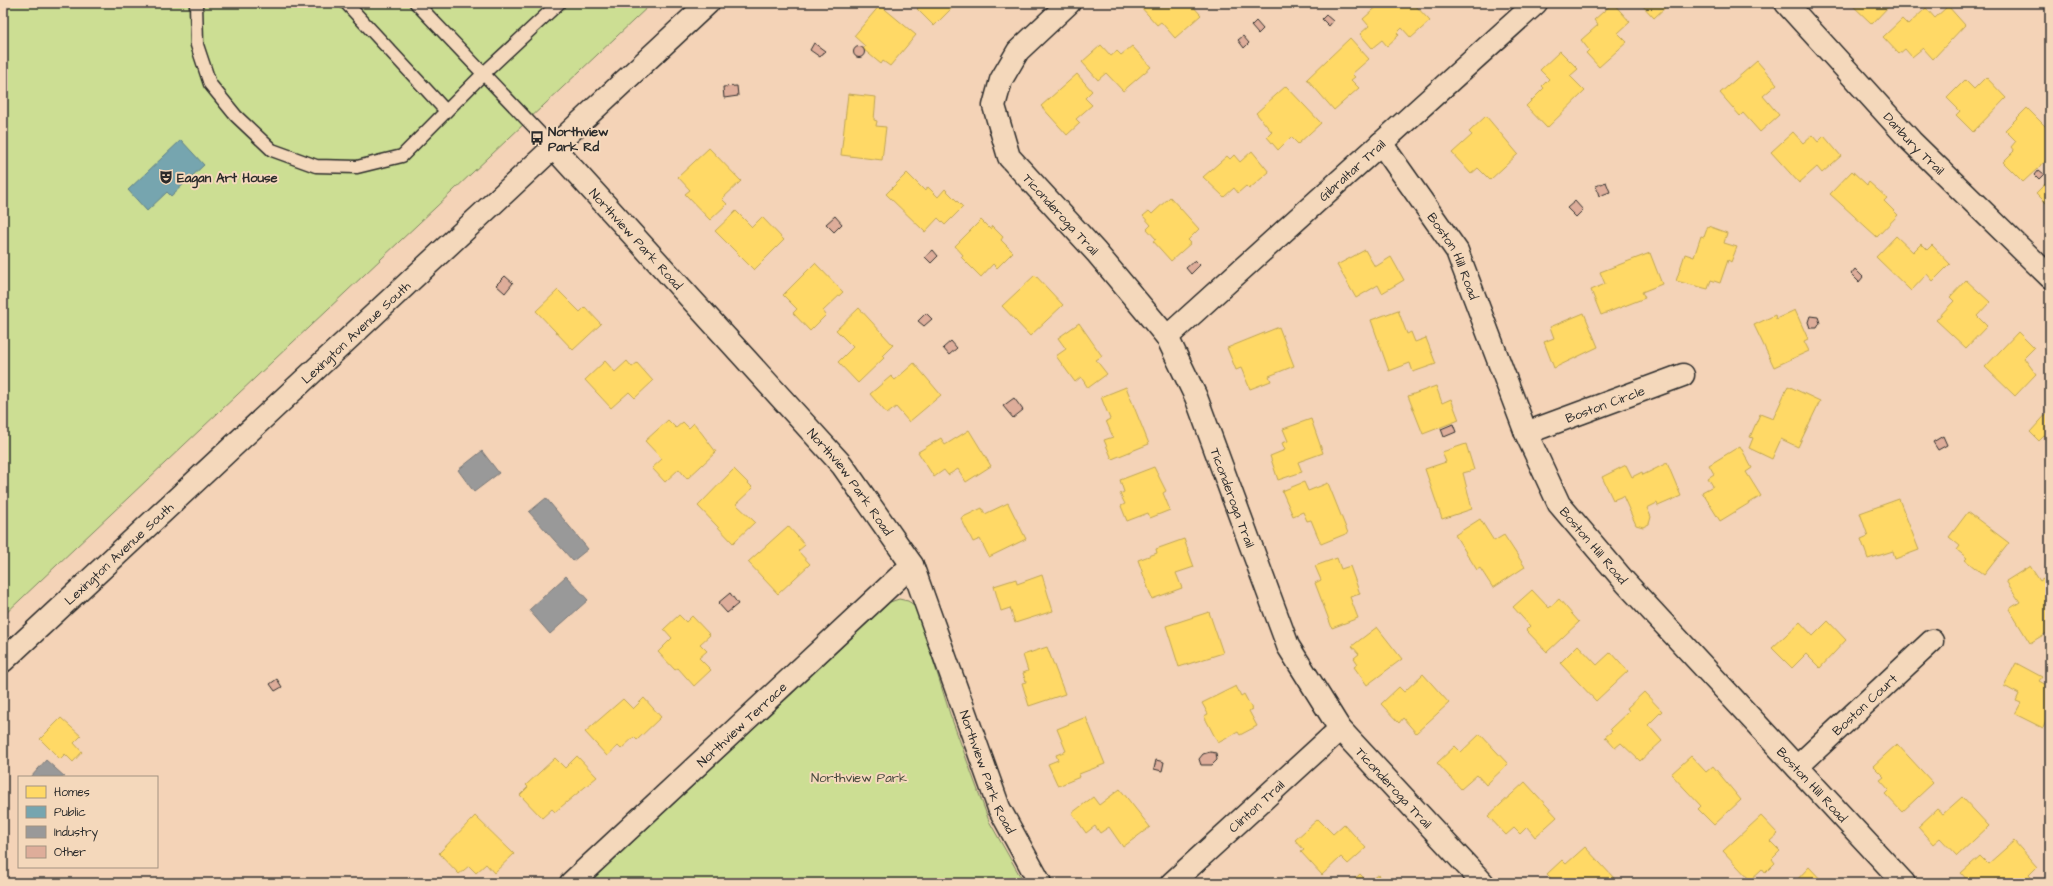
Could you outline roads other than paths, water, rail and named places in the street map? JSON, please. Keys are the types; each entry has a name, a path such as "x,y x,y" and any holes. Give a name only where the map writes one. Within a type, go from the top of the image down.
{"street":[{"name":"Lexington Avenue South","path":"3,661 708,3"},
{"name":"Ticonderoga Trail","path":"1068,3 1018,51 1001,80 994,106 1009,157 1096,252 1167,337 1196,397 1288,646 1340,728 1483,883"},
{"name":"Gibraltar Trail","path":"1167,337 1536,3"},
{"name":"Danbury Trail","path":"1786,3 1911,141 2050,277"},
{"name":"Boston Hill Road","path":"1381,143 1457,251 1526,433 1559,504 1626,583 1904,883"},
{"name":"Northview Park Road","path":"554,148 842,465 912,565 999,808 1040,883"},
{"name":"Boston Circle","path":"1526,433 1683,375"},
{"name":"Northview Terrace","path":"571,883 912,565"},
{"name":"Boston Court","path":"1796,767 1932,641"},
{"name":"Clinton Trail","path":"1172,883 1340,728"}],"lane":[{"path":"196,3 197,45 210,84 236,116 272,150 316,166 357,167 402,156 483,74 559,3"},
{"path":"346,3 446,111"},
{"path":"416,3 554,148"}],"place":[{"name":"Northview Park Rd","path":"537,138"},
{"name":"Eagan Art House","path":"166,177"}],"park label":[{"name":"Northview Park","path":"859,777"}]}
